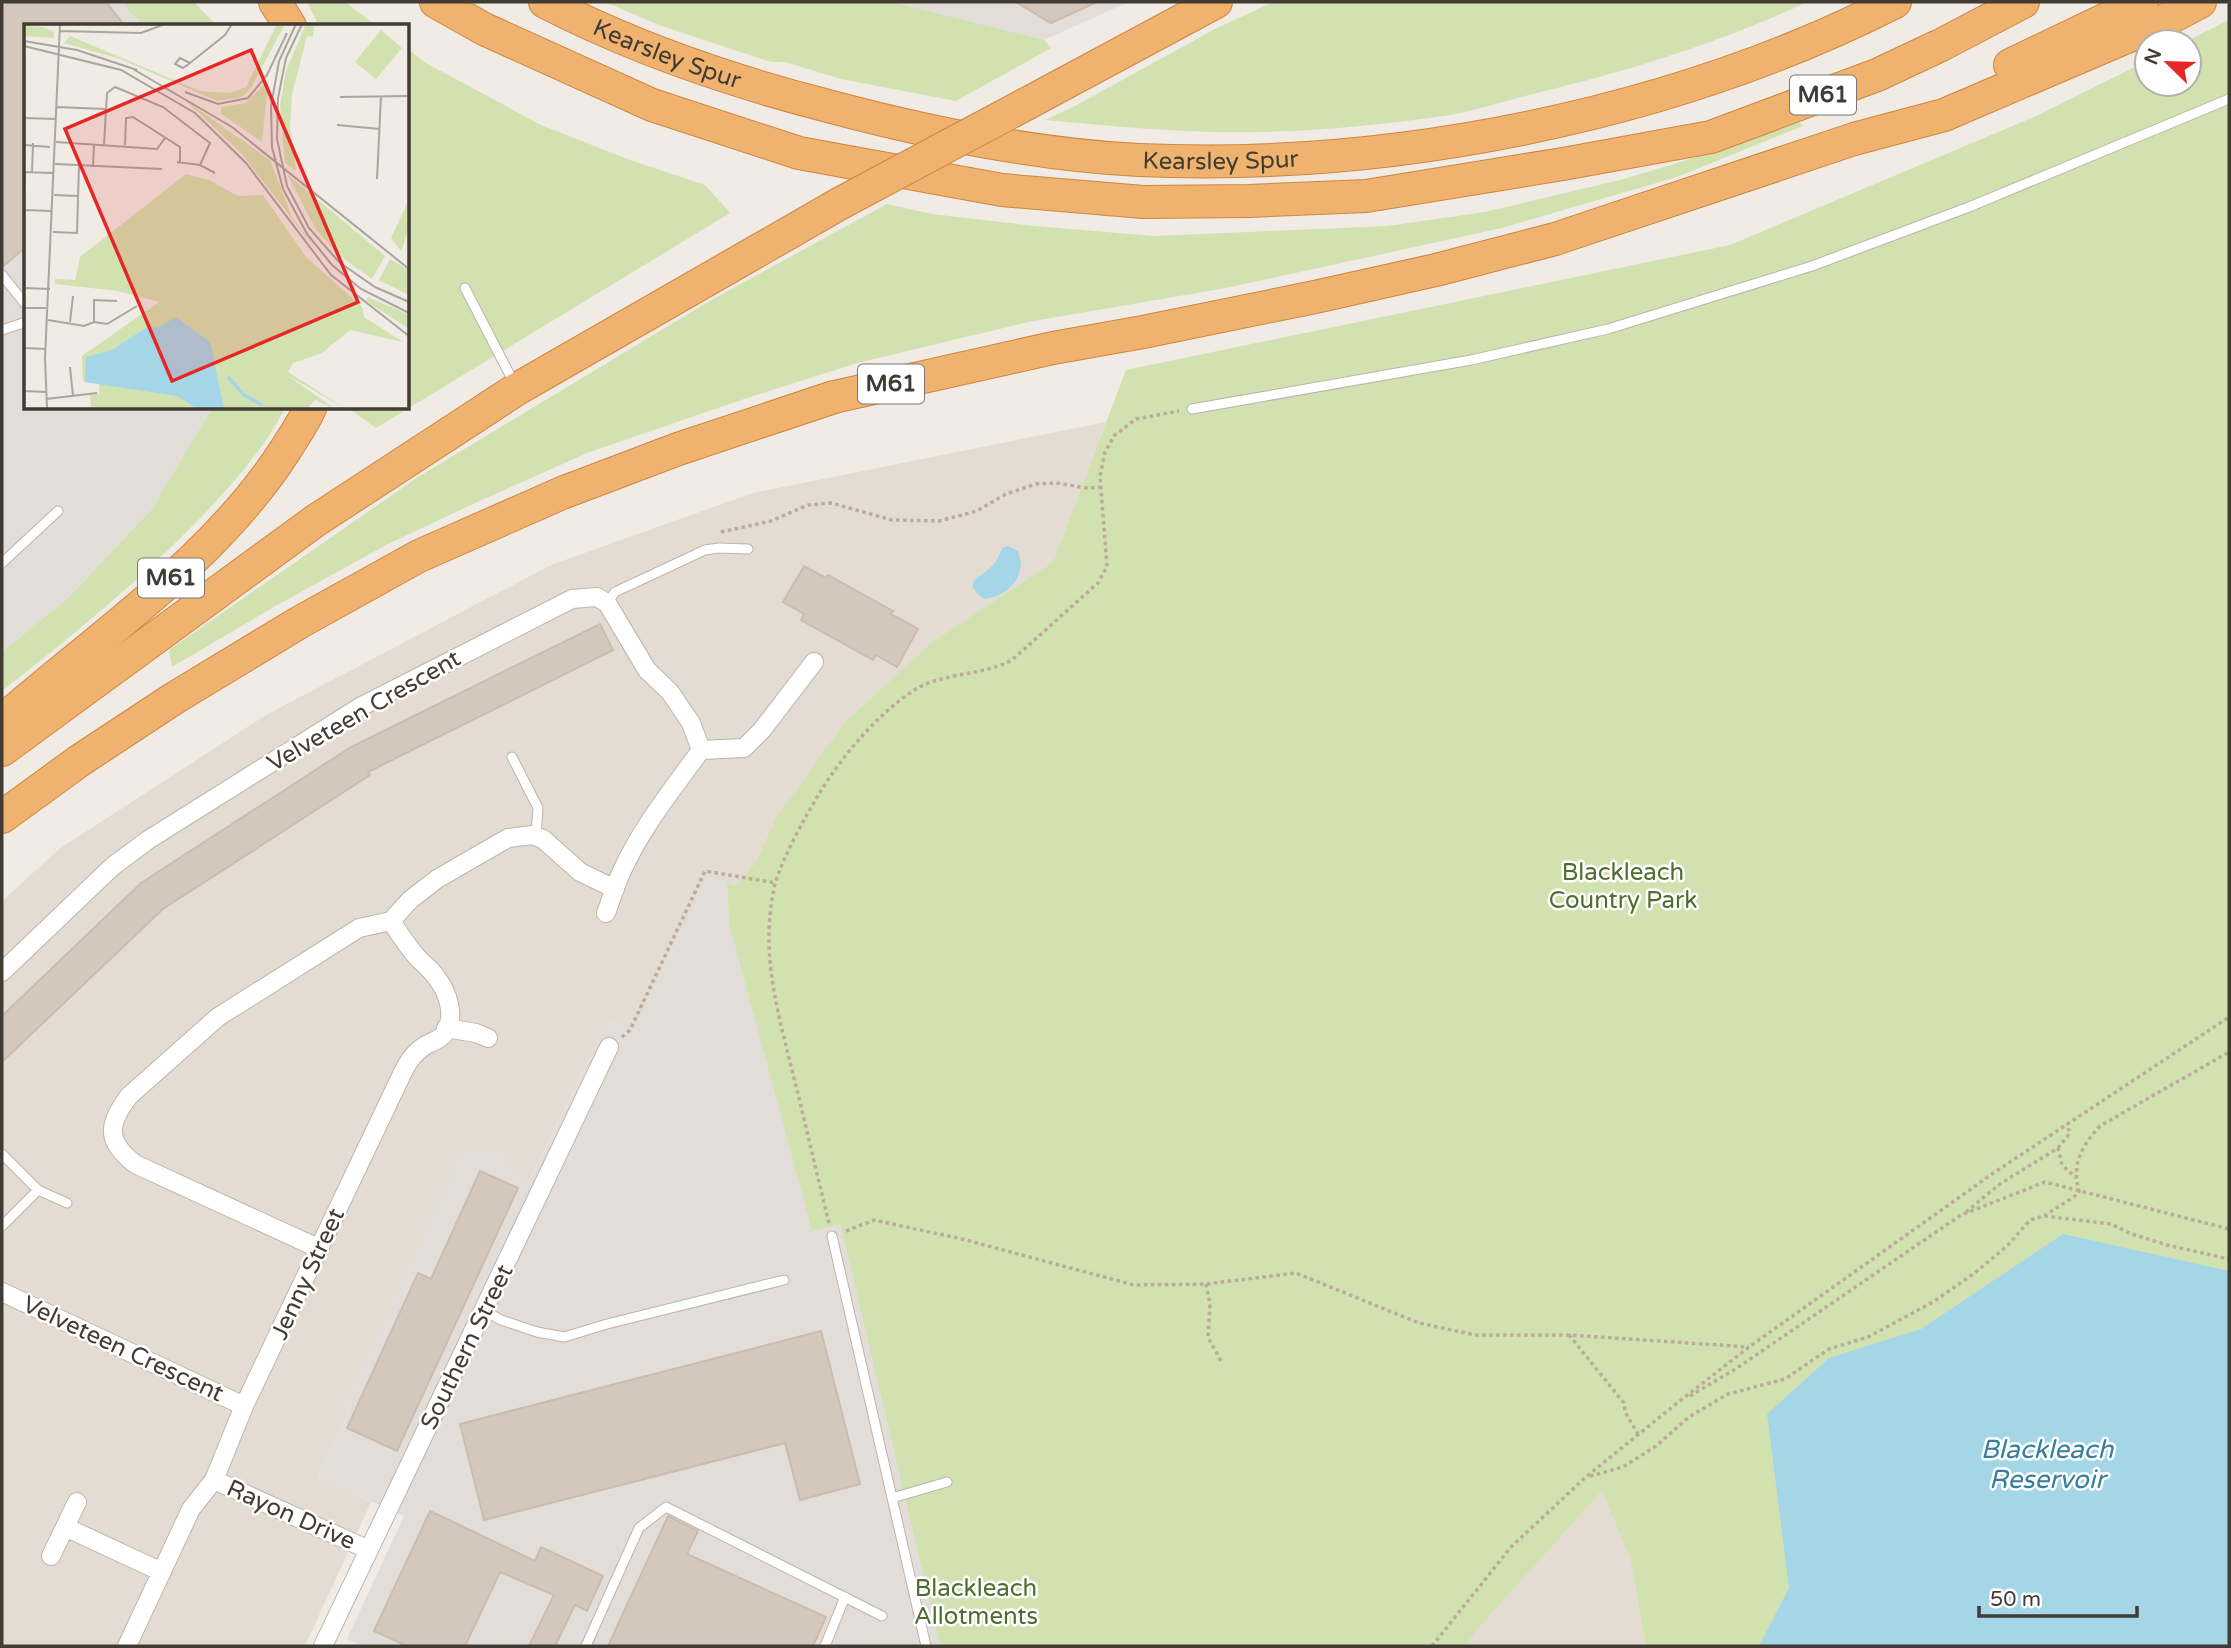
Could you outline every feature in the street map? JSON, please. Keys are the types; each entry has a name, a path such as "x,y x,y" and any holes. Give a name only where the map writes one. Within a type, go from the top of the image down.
{"highway":[{"path":"275,2 289,24"},
{"name":"Kearsley Spur","path":"436,2 484,29 652,105 799,153 1002,190 1143,202 1366,196 1609,154"},
{"name":"Kearsley Spur","path":"545,2 592,26 750,86 876,119 1014,146 1140,160 1321,156 1414,148 1548,123 1664,94 1771,57 1895,2"},
{"name":"M61","path":"2,750 315,521 517,388 839,204 1216,2"},
{"name":"M61","path":"1609,154 1864,57 1983,2"},
{"name":"M61","path":"1609,154 1711,137 1877,75 2024,2"},
{"name":"M61","path":"1854,139 2142,2"},
{"name":"M61","path":"2,817 79,761 173,699 300,622 419,556 562,493 665,454 834,397 1053,348 1315,297 1528,246 1718,186 1854,139 1944,116 2200,2"},
{"name":"M61","path":"2,720 150,597 230,521 272,470 309,410"}],"street":[{"name":"Velveteen Crescent","path":"2,972 113,866 360,708 572,599 597,597 607,603"},
{"path":"607,603 640,661 670,692 691,723 701,750"},
{"path":"701,750 744,747 762,730 814,662"},
{"path":"606,913 621,873 653,817 701,750"},
{"path":"320,1249 135,1164 119,1151 112,1133 118,1111 129,1096 218,1017 359,928 391,921 410,900 437,879 508,838 536,836 553,846 580,872 615,889"},
{"path":"391,921 446,991 450,1012 446,1028 488,1038"},
{"name":"Jenny Street","path":"127,1646 191,1509 214,1480 244,1406 411,1056 436,1041 446,1028"},
{"name":"Southern Street","path":"323,1646 610,1047"},
{"name":"Velveteen Crescent","path":"2,1292 244,1406"},
{"name":"Rayon Drive","path":"214,1480 369,1550"},
{"path":"51,1556 77,1502"},
{"path":"65,1527 162,1572"}],"lane":[{"path":"1192,409 1471,360 1608,329 1812,266 1969,207 2229,99"},
{"path":"2,275 24,302"},
{"path":"465,288 517,388"},
{"path":"2,330 24,323"},
{"path":"2,563 58,511"},
{"path":"607,603 615,592 705,550 748,549"},
{"path":"512,757 538,808 536,836"},
{"path":"2,1154 38,1190 67,1203"},
{"path":"2,1226 38,1190"},
{"path":"832,1236 926,1646"},
{"path":"485,1311 516,1326 550,1336 564,1337 784,1280"},
{"path":"892,1498 947,1482"},
{"path":"586,1646 639,1528 666,1507 882,1616"},
{"path":"825,1646 845,1597"}],"path":[{"path":"1192,409 1136,419 1115,435 1105,452 1100,476 1107,567 1098,583 1012,660 998,668 946,677 928,684 893,705 836,766 804,819 776,883 768,937 771,981 832,1236 874,1220 962,1239 1134,1285 1206,1284 1296,1273 1419,1323 1475,1335 1569,1335 1749,1347"},
{"path":"712,534 771,522 808,505 831,503 892,520 939,521 977,511 1006,494 1036,484 1101,487"},
{"path":"610,1047 630,1030 705,871 776,883"},
{"path":"1432,1646 1511,1547 1587,1476 1676,1404 1749,1347 1969,1190 2229,1017"},
{"path":"2079,1191 2076,1178 2078,1157 2084,1143 2100,1126 2229,1052"},
{"path":"1676,1404 1737,1368 1961,1215 2000,1184 2058,1148 2070,1133 2067,1124"},
{"path":"2058,1148 2062,1165 2076,1178"},
{"path":"1961,1215 2045,1182 2229,1229"},
{"path":"1587,1476 1623,1467 1656,1447 1689,1418 1728,1394 1785,1379 1829,1349 1868,1337 1933,1302 1976,1272 2007,1246 2031,1220 2043,1216 2079,1191"},
{"path":"2043,1216 2110,1224 2166,1245 2229,1259"},
{"path":"1206,1284 1210,1304 1208,1337 1222,1363"},
{"path":"1569,1335 1624,1403 1625,1412 1638,1434"}],"shaded area":[{"path":"2,2 122,2 140,24 24,24 24,410 211,410 151,510 68,598 2,652"},
{"path":"892,2 1129,2 1044,40"},
{"path":"1106,422 1053,562 932,642 844,723 776,818 755,863 736,886 709,877 634,1031 608,1020 526,1188 499,1152 343,1409 348,1412 318,1477 371,1502 305,1646 2,1646 2,901 59,849 266,715 551,565 753,493"},
{"path":"709,877 727,883 729,924 812,1230 840,1224 940,1646 361,1646 347,1639 404,1516 318,1478 348,1412 342,1409 465,1147 499,1152 527,1187 608,1020 634,1031"},
{"path":"1602,1491 1630,1559 1646,1646 1465,1646 1476,1629"}],"green space":[{"path":"122,2 194,2 215,24 140,24"},
{"path":"307,2 345,2 374,24 318,24"},
{"path":"605,2 892,2 1044,40 1051,48 956,101 841,79 785,62 771,62 659,25"},
{"path":"1273,2 1807,2 1739,31 1669,56 1561,87 1443,116 1326,129 1267,132 1168,130 1045,120 1215,29"},
{"name":"Blackleach Country Park","path":"2229,20 2229,1646 1646,1646 1630,1559 1602,1491 1477,1629 1465,1646 940,1646 840,1224 812,1231 729,924 727,883 736,886 755,863 776,818 844,723 932,642 1053,562 1126,370 1730,245 2034,117 2133,68 2133,98 2203,98 2203,33"},
{"path":"410,51 426,63 541,125 630,160 705,185 730,213 410,407"},
{"path":"1799,122 1803,126 1677,177 1502,228 1226,288 1028,322 857,363 744,399 587,453 475,503 386,545 172,667 169,650 418,477 713,299 887,204 932,214 1154,236 1388,226 1485,212 1620,180 1714,152"},
{"path":"211,410 284,410 248,464 180,538 106,606 2,691 2,652 68,598 151,510"},
{"path":"351,410 406,410 376,428"}],"water":[{"path":"1008,546 1018,551 1018,577 1014,584 1001,594 984,599 973,588 974,581 993,565 1002,548"},
{"name":"Blackleach Reservoir","path":"2063,1234 2229,1271 2229,1646 1759,1646 1789,1588 1767,1414 1829,1358 1921,1329"}],"building":[{"path":"2,2 106,2 123,24 24,24 24,249 2,267"},
{"path":"1016,2 1097,2 1051,23"},
{"path":"804,566 826,578 828,575 893,611 891,614 918,629 897,667 876,655 873,660 801,620 804,614 783,602"},
{"path":"600,624 613,650 368,772 370,775 163,909 2,1062 2,1016 141,883 351,747"},
{"path":"480,1171 518,1188 397,1451 347,1428 418,1273 431,1279"},
{"path":"821,1331 860,1484 800,1500 785,1443 484,1520 460,1424"},
{"path":"430,1511 535,1561 541,1547 603,1576 587,1611 575,1605 555,1646 529,1646 554,1595 500,1572 465,1646 407,1646 374,1631"},
{"path":"668,1516 698,1531 687,1554 826,1617 813,1646 608,1646"}],"park label":[{"name":"Blackleach Allotments","path":"976,1602"}]}
